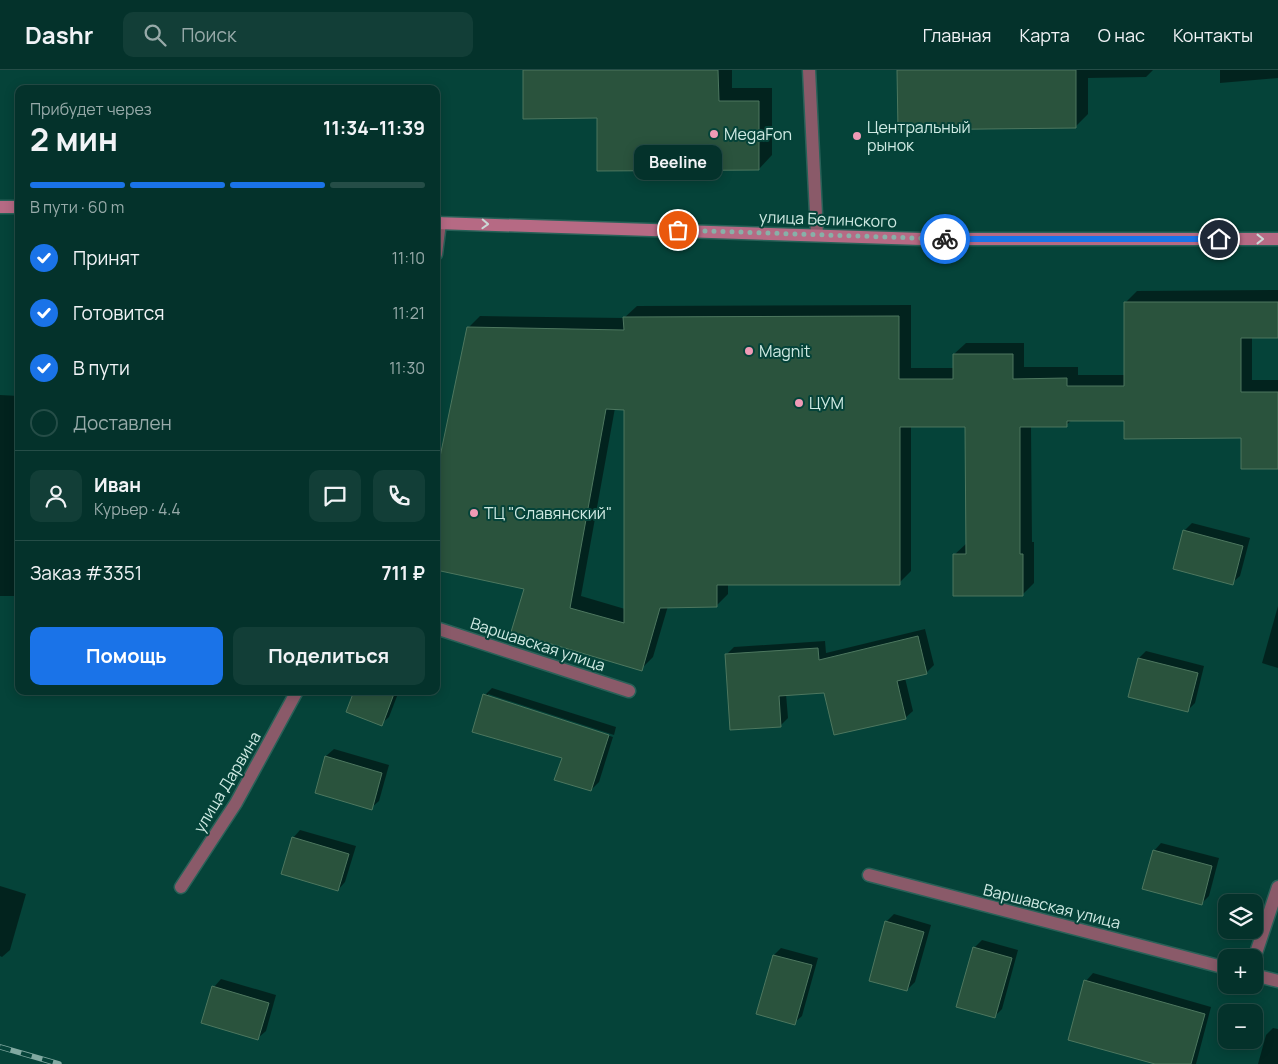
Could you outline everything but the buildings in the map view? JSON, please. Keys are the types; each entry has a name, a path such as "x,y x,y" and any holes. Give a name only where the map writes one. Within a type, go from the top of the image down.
{"street":[{"path":"809,70 817,235"},
{"path":"0,207 15,207"},
{"name":"улица Белинского","path":"440,223 922,239 1278,239"},
{"name":"Варшавская улица","path":"440,629 629,691"},
{"name":"улица Дарвина","path":"181,887 236,803 295,695"},
{"name":"Варшавская улица","path":"869,876 1218,966"},
{"path":"1257,949 1278,887"},
{"path":"1263,977 1278,981"}],"railway":[{"path":"0,1047 59,1064"}],"way so far":[{"path":"678,230 945,239"}],"place":[{"name":"MegaFon","path":"714,134"},
{"name":"Центральный рынок","path":"857,136"},
{"name":"Beeline","path":"678,230"},
{"name":"Magnit","path":"749,351"},
{"name":"ЦУМ","path":"799,403"},
{"name":"ТЦ \"Славянский\"","path":"474,513"}],"route":[{"path":"945,239 1219,239"}]}
